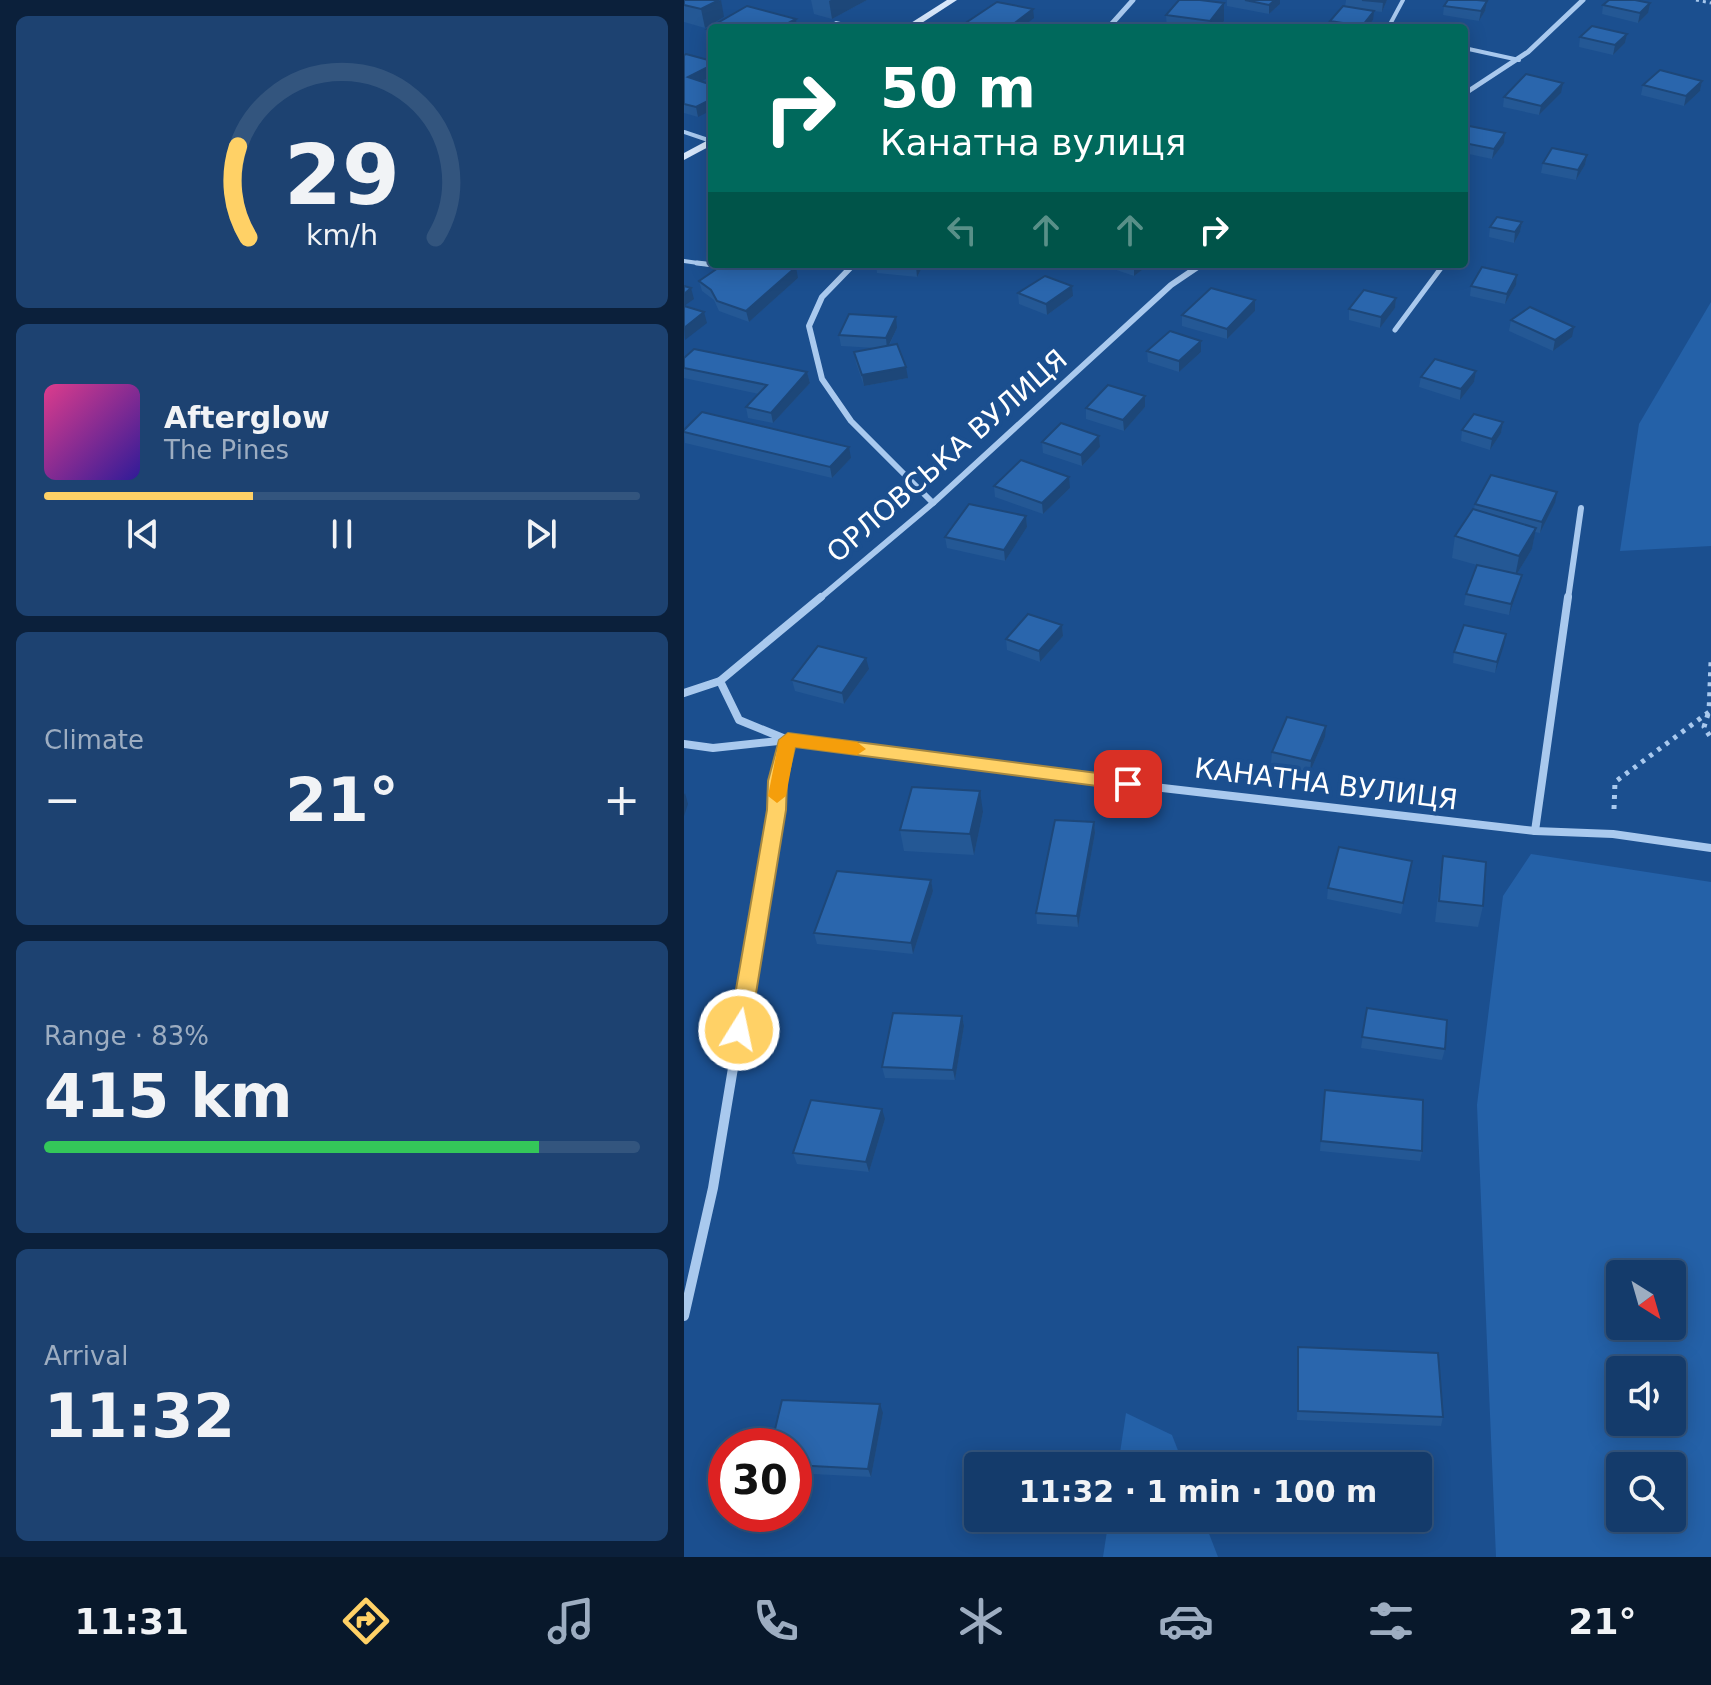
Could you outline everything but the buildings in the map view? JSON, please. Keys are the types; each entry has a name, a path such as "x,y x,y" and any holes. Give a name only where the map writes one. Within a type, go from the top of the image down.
{"main road":[{"path":"914,24 953,0"},
{"path":"684,157 708,143"}],"street":[{"path":"1112,24 1133,0"},
{"path":"1468,92 1498,76 1519,60 1583,0"},
{"path":"850,268 822,297 809,326 822,379 851,421 933,503"},
{"name":"ОРЛОВСЬКА ВУЛИЦЯ","path":"684,693 720,681 933,503 1171,285 1196,268"},
{"path":"1535,831 1581,508"},
{"path":"684,1316 713,1188 776,810 778,781 788,740 739,720 720,681"},
{"name":"КАНАТНА ВУЛИЦЯ","path":"684,744 713,748 788,740 1128,784 1535,831 1613,834 1711,848"}],"lane":[{"path":"1390,24 1403,0"},
{"path":"836,23 840,24"},
{"path":"1468,49 1519,60"},
{"path":"684,132 708,140"},
{"path":"684,261 708,264"},
{"path":"1395,330 1441,268"}],"path":[{"path":"1696,0 1711,3"},
{"path":"1711,662 1710,711 1704,727 1711,738"},
{"path":"1613,834 1615,782 1710,711"}],"shaded area":[{"path":"1711,302 1711,546 1620,551 1639,424"},
{"path":"1531,854 1711,882 1711,1557 1496,1557 1477,1105 1503,896"},
{"path":"1126,1413 1172,1435 1179,1452 1120,1452"},
{"path":"1107,1532 1208,1532 1218,1557 1103,1557"}],"slow traffic":[{"path":"777,796 788,740 857,749"}],"route":[{"path":"739,1030 776,810 778,781 788,740 1128,784"}]}
